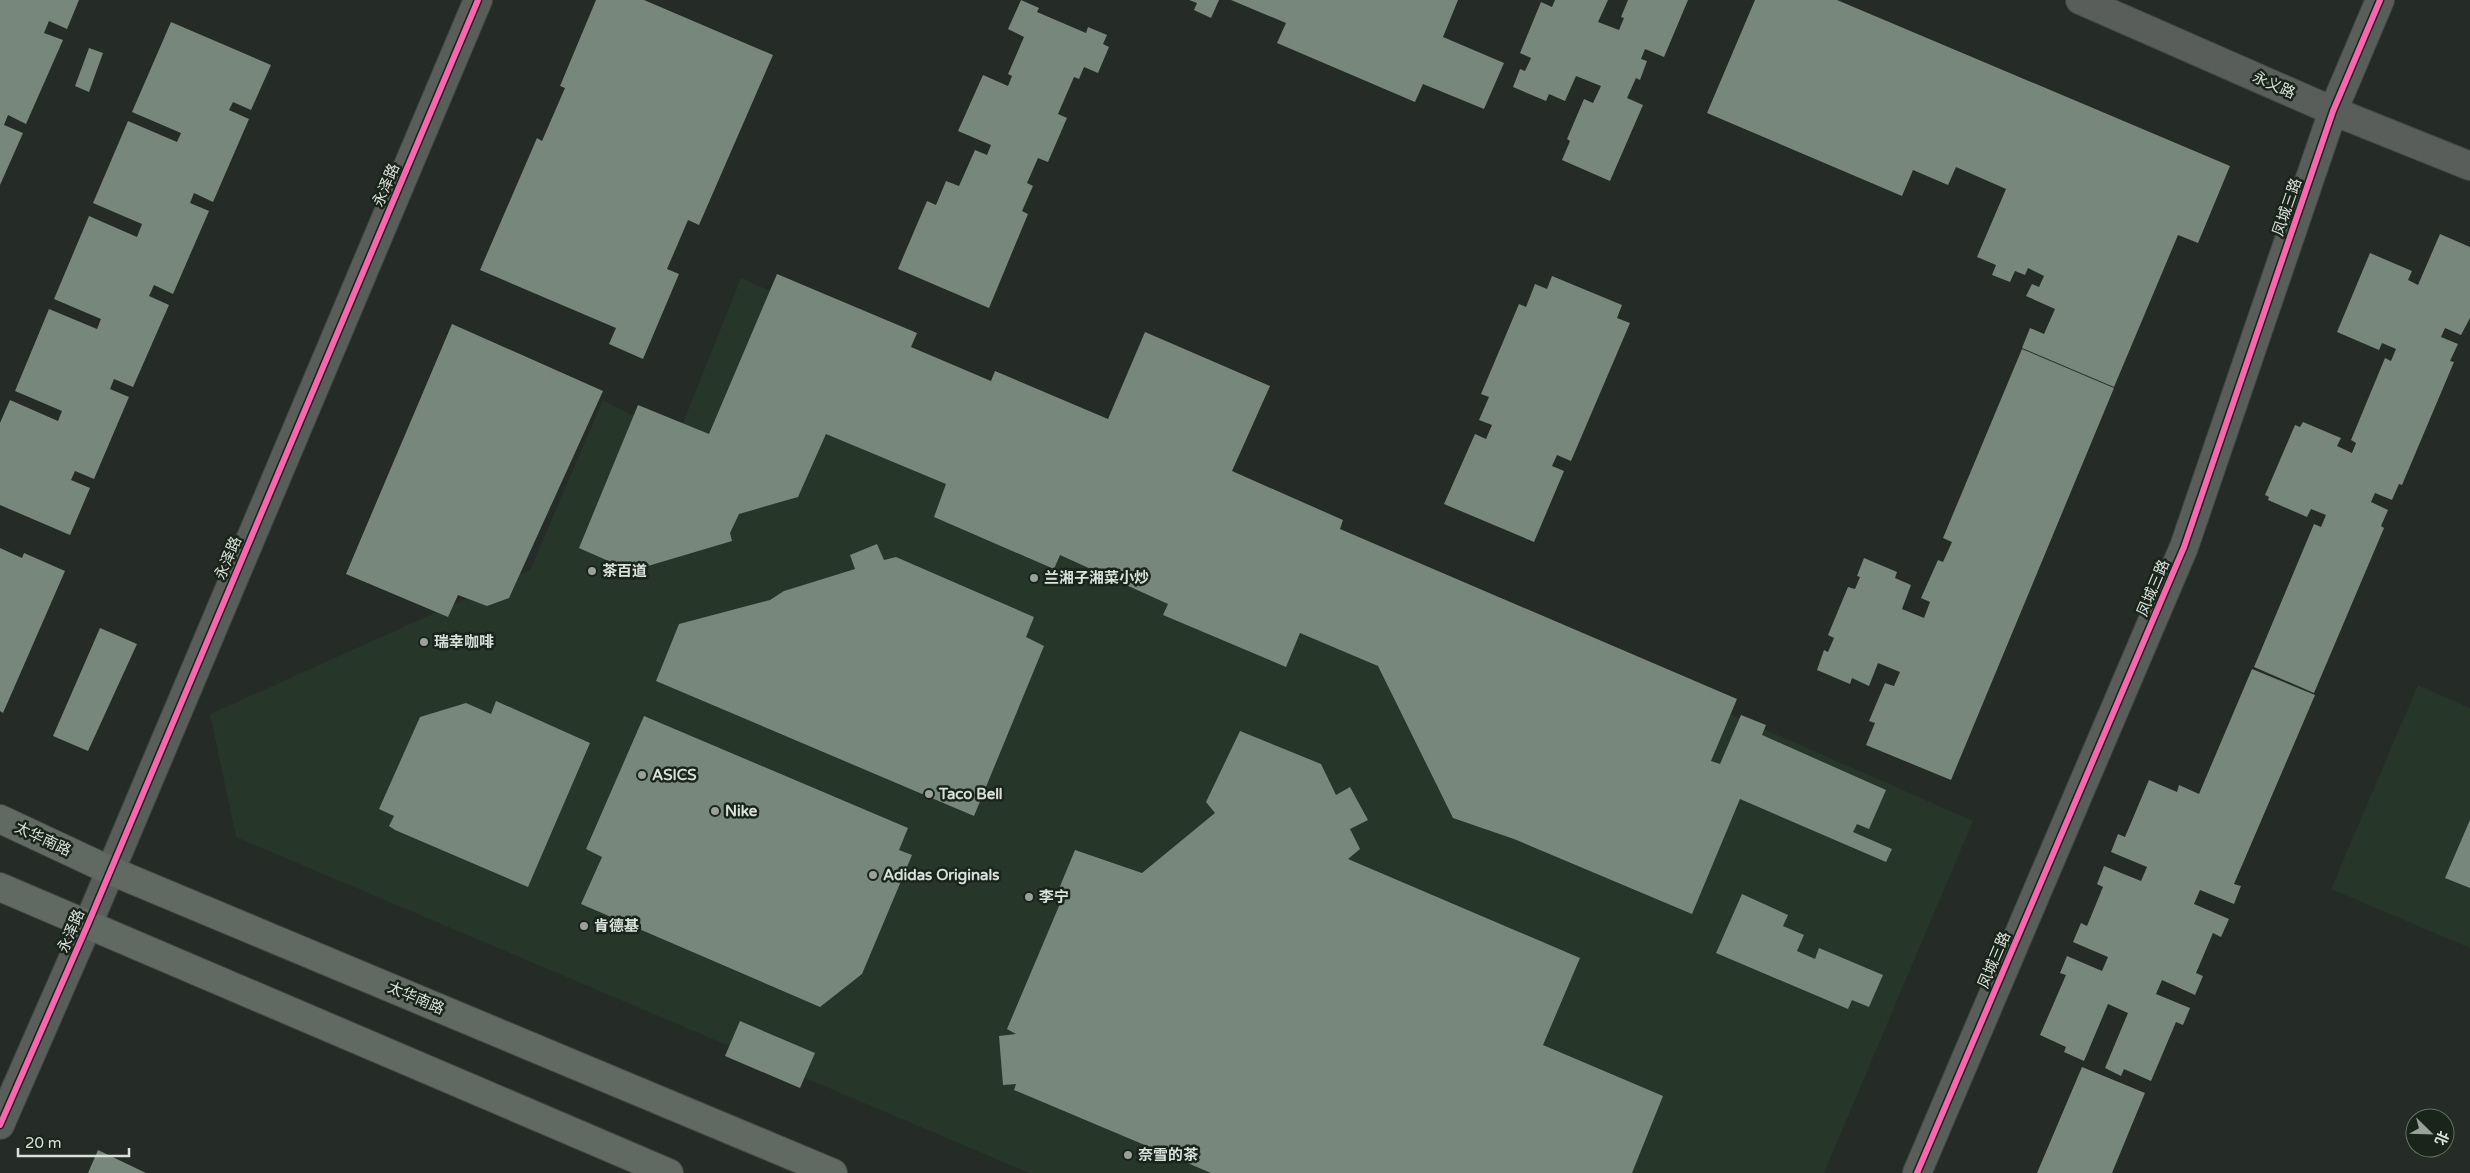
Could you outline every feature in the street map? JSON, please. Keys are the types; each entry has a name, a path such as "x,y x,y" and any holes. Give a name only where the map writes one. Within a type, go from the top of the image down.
{"main road":[{"name":"太华南路","path":"0,819 109,870 833,1173"},
{"path":"0,887 669,1173"}],"street":[{"name":"永泽路","path":"0,1125 88,924 109,870 478,0"},
{"name":"永义路","path":"2080,0 2333,111 2470,166"},
{"name":"凤城三路","path":"1917,1173 2184,547 2333,111 2380,0"}],"shaded area":[{"path":"741,278 1973,821 1824,1173 1029,1173 236,837 210,714 530,570 603,400 677,438"},
{"path":"2418,685 2470,708 2470,948 2331,889"}],"building":[{"path":"0,0 79,0 67,29 49,21 44,33 63,40 26,124 8,115 4,125 23,133 0,185"},
{"path":"596,0 644,0 773,55 699,225 688,220 667,269 679,274 643,359 609,344 616,328 480,270 537,138 542,141 565,88 560,86"},
{"path":"1021,0 1039,8 1037,12 1086,33 1088,27 1107,35 1103,44 1109,47 1098,73 1084,67 1079,79 1074,77 1058,114 1067,118 1048,162 1038,158 1027,183 1033,186 1022,211 1028,214 989,308 898,269 927,201 936,205 946,181 959,186 975,150 987,155 991,145 958,131 983,75 1008,86 1012,76 1008,74 1024,37 1008,29"},
{"path":"1189,0 1219,0 1211,18 1194,10 1197,3"},
{"path":"1231,0 1458,0 1443,37 1504,63 1484,109 1423,84 1415,102 1277,43 1286,23"},
{"path":"1555,0 1608,0 1598,22 1619,30 1624,18 1621,17 1628,0 1688,0 1664,57 1645,49 1641,59 1647,61 1640,80 1636,78 1627,98 1643,105 1610,181 1562,160 1570,141 1567,139 1584,99 1593,103 1601,86 1576,76 1565,101 1549,94 1546,101 1513,87 1520,69 1525,71 1531,58 1520,53 1541,2 1552,7"},
{"path":"1755,0 1837,0 2230,166 2198,243 2178,235 2114,387 2022,348 2030,328 2044,334 2055,309 2026,296 2032,284 2039,287 2044,276 2028,268 2025,275 2015,271 2010,282 1992,275 1996,265 1977,257 2006,189 1956,167 1948,185 1913,170 1902,196 1707,113"},
{"path":"171,22 271,65 251,110 233,102 229,110 249,119 213,202 194,193 190,203 209,211 173,294 154,285 149,296 169,305 133,387 114,379 110,389 129,397 94,479 75,471 71,480 90,488 70,535 0,505 0,423 10,400 58,421 62,411 15,391 49,309 97,329 101,319 54,299 89,216 137,237 142,224 93,203 128,121 177,142 181,133 132,112"},
{"path":"89,48 103,53 89,92 75,86"},
{"path":"2440,234 2470,247 2470,318 2461,335 2445,328 2441,337 2458,344 2450,361 2454,362 2402,485 2399,484 2392,500 2375,493 2371,502 2388,510 2381,526 2384,528 2314,693 2254,667 2314,524 2321,527 2326,515 2311,509 2307,517 2268,500 2269,497 2265,495 2295,425 2300,427 2303,422 2341,438 2337,446 2352,453 2356,443 2351,440 2385,358 2391,361 2396,349 2382,343 2379,350 2337,332 2370,253 2412,271 2408,280 2418,285"},
{"path":"777,274 917,333 911,347 991,381 995,371 1108,419 1145,332 1270,386 1232,471 1343,520 1340,529 1737,699 1711,761 1720,764 1741,715 1766,725 1762,735 1886,790 1869,829 1857,824 1853,832 1892,849 1886,862 1740,799 1692,914 1514,839 1453,818 1378,666 1300,633 1286,667 1163,615 1168,604 1060,555 1054,569 934,517 946,484 826,434 798,497 739,514 730,533 732,541 631,571 579,548 638,405 709,434"},
{"path":"1552,276 1622,305 1617,318 1630,323 1571,461 1557,455 1552,466 1564,471 1534,542 1444,504 1475,434 1486,439 1492,425 1479,420 1489,397 1481,394 1519,304 1526,307 1535,284 1547,289"},
{"path":"452,324 603,391 509,598 487,606 458,595 448,617 346,574"},
{"path":"2022,349 2114,388 1951,780 1866,745 1875,723 1869,721 1885,683 1894,686 1900,672 1878,663 1869,686 1852,678 1850,684 1817,670 1824,650 1828,652 1834,638 1828,635 1848,587 1855,589 1860,577 1857,576 1864,558 1897,572 1895,578 1911,585 1902,609 1924,618 1930,602 1921,598 1938,560 1943,562 1952,542 1943,538"},
{"path":"877,544 884,560 896,557 1034,617 1026,637 1044,646 974,816 656,681 679,624 770,600 784,591 855,569 850,555"},
{"path":"0,548 22,558 24,553 65,571 3,713 0,711"},
{"path":"100,628 137,644 88,751 53,736"},
{"path":"2252,669 2315,695 2234,884 2241,886 2234,904 2200,890 2194,904 2229,919 2221,937 2213,933 2196,973 2203,976 2195,995 2162,980 2156,994 2190,1008 2183,1025 2176,1022 2151,1081 2124,1069 2121,1076 2105,1068 2128,1013 2108,1004 2084,1061 2064,1052 2066,1047 2040,1035 2066,975 2060,973 2067,956 2102,971 2108,957 2073,942 2081,923 2087,926 2103,887 2097,884 2104,866 2141,881 2147,867 2111,852 2118,834 2125,837 2149,780 2177,792 2179,785 2199,794"},
{"path":"496,701 590,743 528,887 395,830 389,826 394,816 379,809 420,717 466,703 491,714"},
{"path":"644,716 908,828 899,850 912,855 862,974 820,1007 581,904 602,857 586,849"},
{"path":"1240,731 1321,764 1336,795 1350,787 1368,820 1350,829 1360,849 1348,859 1580,958 1543,1045 1663,1096 1632,1173 1211,1173 1014,1090 1016,1084 1003,1085 999,1036 1016,1034 1007,1029 1062,899 1056,896 1075,850 1142,873 1215,813 1206,802"},
{"path":"2470,820 2470,888 2445,878"},
{"path":"1742,894 1788,915 1783,926 1804,935 1797,951 1815,959 1819,948 1883,975 1869,1007 1852,1000 1848,1009 1716,953"},
{"path":"740,1021 815,1053 800,1088 725,1056"},
{"path":"2082,1067 2145,1093 2112,1173 2037,1173"},
{"path":"98,1150 146,1173 88,1173"}],"cycle path":[{"path":"0,1125 88,924 478,0"},
{"path":"1917,1173 2184,547 2333,111 2380,0"}],"place":[{"name":"茶百道","path":"592,571"},
{"name":"兰湘子湘菜小炒","path":"1034,578"},
{"name":"瑞幸咖啡","path":"424,642"},
{"name":"ASICS","path":"642,775"},
{"name":"Taco Bell","path":"929,794"},
{"name":"Nike","path":"715,811"},
{"name":"Adidas Originals","path":"873,875"},
{"name":"李宁","path":"1029,897"},
{"name":"肯德基","path":"584,926"},
{"name":"奈雪的茶","path":"1128,1155"}]}
